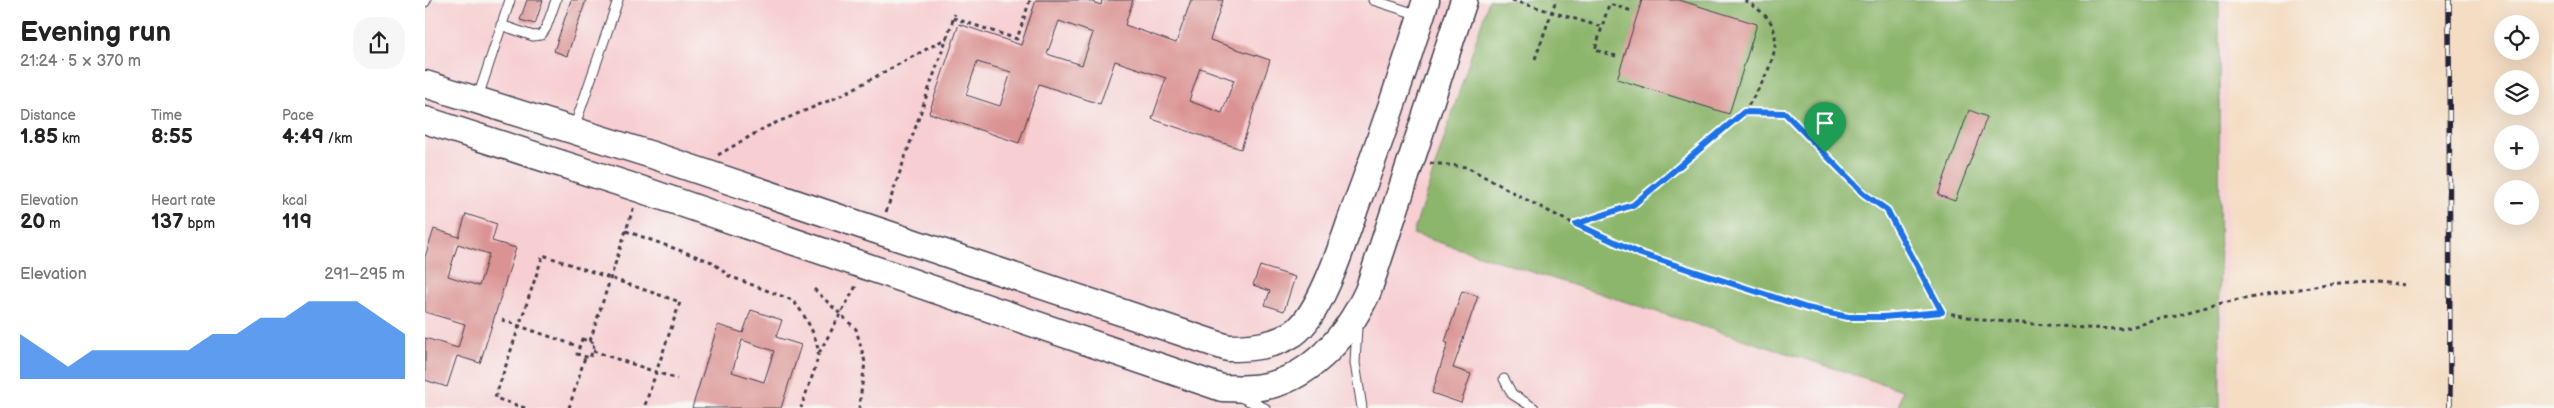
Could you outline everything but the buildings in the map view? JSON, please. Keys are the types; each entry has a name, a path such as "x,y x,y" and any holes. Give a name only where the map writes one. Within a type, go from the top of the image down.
{"street":[{"path":"425,120 452,127 640,189 1222,388 1254,388 1277,384 1315,365 1347,330 1358,313 1368,291 1465,0"},
{"path":"425,84 652,155 1228,348 1251,348 1266,345 1294,332 1316,305 1331,274 1378,147 1424,8"},
{"path":"425,138 452,127"},
{"path":"1378,147 1413,159"},
{"path":"640,189 652,155"}],"lane":[{"path":"477,100 510,0"},
{"path":"501,25 533,36 541,35 546,28 555,0"},
{"path":"573,130 618,0"},
{"path":"1373,0 1424,8"},
{"path":"1358,313 1355,363 1362,408"},
{"path":"1504,379 1512,394 1535,408"},
{"path":"1222,388 1265,408"}],"path":[{"path":"879,231 954,16 1017,39 1030,0"},
{"path":"1512,0 1602,27"},
{"path":"1535,59 1556,0"},
{"path":"1576,224 1633,205 1744,112 1767,75 1775,44 1773,27 1755,6 1745,0"},
{"path":"1616,56 1595,50 1609,4 1632,11"},
{"path":"694,169 766,127 840,96 947,38"},
{"path":"1744,112 1785,113 1864,194 1887,210 1942,312"},
{"path":"1413,159 1436,164 1467,166 1525,199 1641,254 1807,308 1848,317 1883,317 1942,312 1983,320 2123,329 2223,303 2326,284 2367,281 2407,285"},
{"path":"590,341 640,189"},
{"path":"626,231 712,262 729,276 792,300 798,306 813,334 819,354"},
{"path":"525,408 495,398 543,256 679,302 644,408"},
{"path":"801,408 819,354 866,265"},
{"path":"814,289 857,329 865,362 859,408"},
{"path":"502,320 579,346"},
{"path":"582,339 595,343 591,358 577,354 579,346 582,339"},
{"path":"593,351 677,379"},
{"path":"569,408 585,357"}],"shaded area":[{"path":"425,0 2227,0 2228,408 425,408"}],"green space":[{"path":"1489,0 2219,0 2220,408 1898,408 1902,390 1413,234"}],"railway":[{"path":"2449,0 2450,408"}],"route":[{"path":"1744,112 1785,113 1825,153 1864,194 1887,210 1942,312 1883,317 1848,317 1807,308 1641,254 1595,235 1576,224 1633,205 1744,112"}]}
